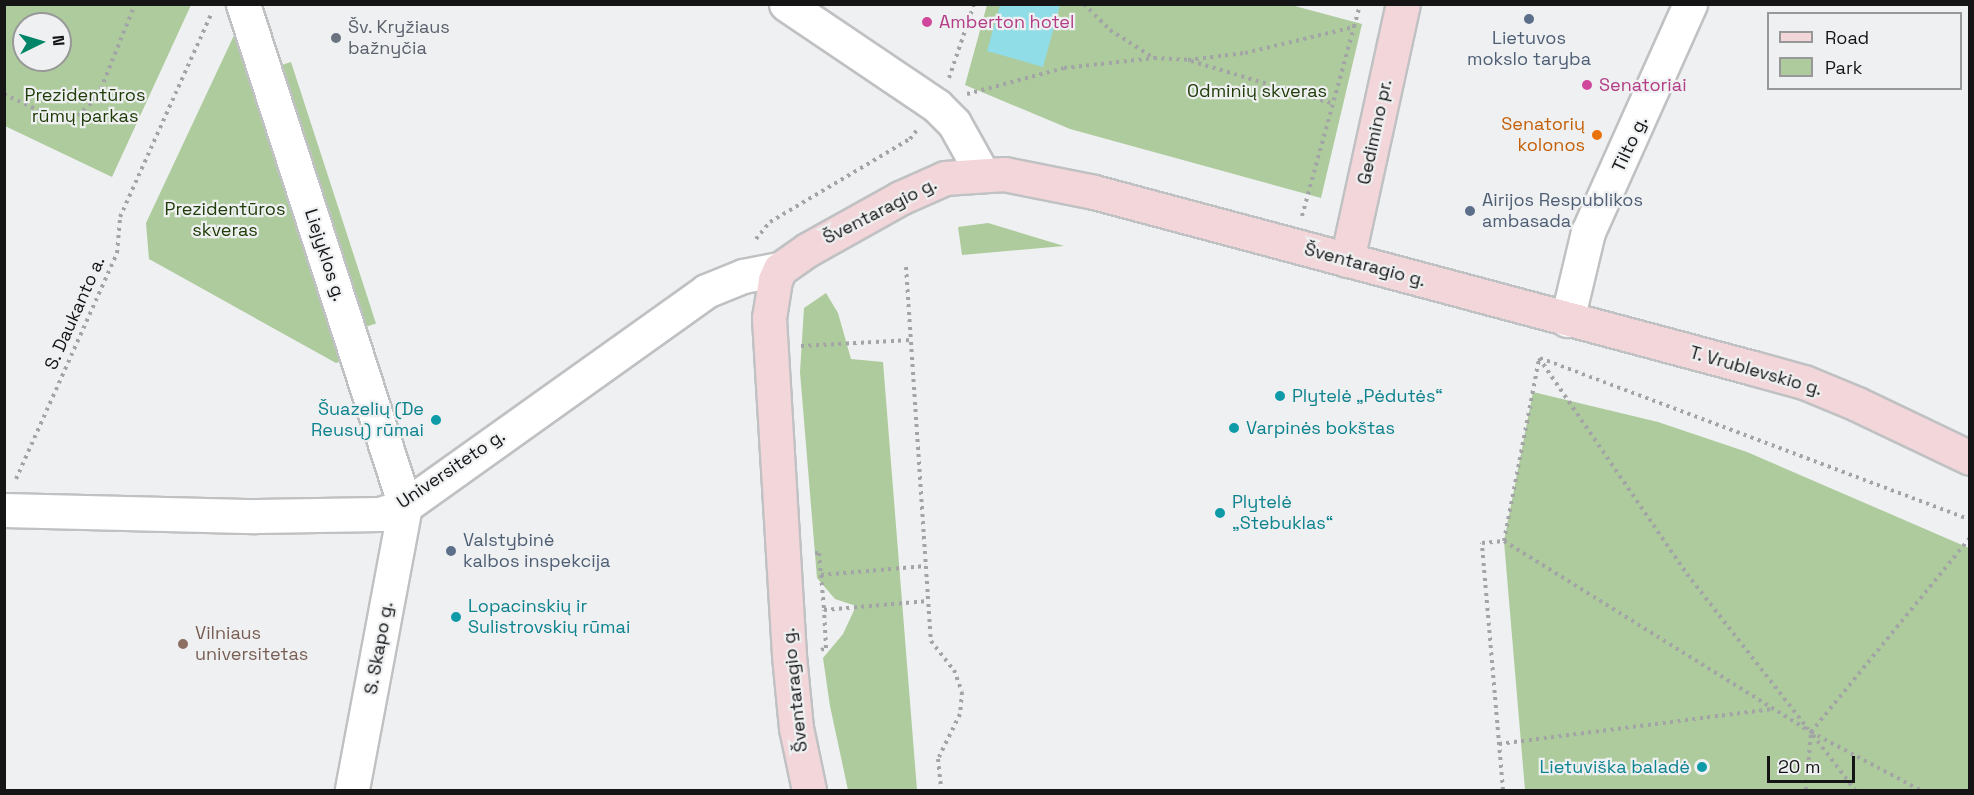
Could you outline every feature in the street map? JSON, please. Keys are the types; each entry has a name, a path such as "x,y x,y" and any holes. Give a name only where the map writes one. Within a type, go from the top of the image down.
{"main road":[{"name":"Gedimino pr.","path":"1347,260 1402,5"},
{"name":"Šventaragio g.","path":"809,790 790,677 769,318 780,269 807,250 924,186 945,178 982,173 1022,176 1085,190 1567,320"},
{"name":"T. Vrublevskio g.","path":"1567,320 1804,382 1970,458"}],"street":[{"name":"Liejyklos g.","path":"243,4 405,506"},
{"path":"786,4 937,106 954,123 982,173"},
{"name":"Tilto g.","path":"1567,320 1588,232 1690,4"},
{"name":"Universiteto g.","path":"8,500 256,516 380,513 405,506 706,291 743,276 780,269"},
{"name":"S. Skapo g.","path":"352,790 405,506"}],"path":[{"path":"4,94 56,119 78,117 98,96 135,4"},
{"name":"S. Daukanto a.","path":"8,500 117,253 120,217 216,4"},
{"path":"748,244 759,238 770,222 910,139 937,106 960,54 974,4"},
{"path":"1084,4 1110,30 1154,58"},
{"path":"1294,246 1360,4"},
{"path":"937,106 1064,68 1154,58 1188,60 1239,54 1354,27"},
{"path":"1188,60 1334,104"},
{"path":"906,267 931,640 954,670 962,692 960,714 938,759 941,790"},
{"path":"790,347 911,340"},
{"path":"1539,358 1970,520"},
{"path":"1504,542 1539,358"},
{"path":"1539,358 1687,574 1855,790"},
{"path":"1806,790 1811,732 1970,538"},
{"path":"1503,790 1482,543 1504,542 1811,732 1920,790"},
{"path":"807,554 819,553 824,610 826,648 815,652"},
{"path":"821,575 926,566"},
{"path":"824,610 928,601"},
{"path":"1499,744 1773,709"}],"green space":[{"name":"Prezidentūros rūmų parkas","path":"4,5 191,5 112,177 5,126"},
{"name":"Odminių skveras","path":"987,5 1291,5 1362,24 1321,198 1070,129 965,85"},
{"name":"Prezidentūros skveras","path":"237,29 343,360 336,363 149,259 146,223"},
{"path":"291,62 376,324 361,328 276,67"},
{"path":"988,223 1064,246 962,255 958,227"},
{"path":"826,293 838,313 851,359 883,362 917,790 848,790 830,706 823,658 843,634 856,606 835,599 817,578 800,372 804,308"},
{"path":"1533,392 1658,422 1747,452 1969,548 1969,790 1525,790 1504,541"}],"water":[{"path":"1000,5 1060,5 1043,67 987,51"}],"place":[{"name":"Lietuvos mokslo taryba","path":"1529,19"},
{"name":"Amberton hotel","path":"927,22"},
{"name":"Šv. Kryžiaus bažnyčia","path":"336,38"},
{"name":"Senatoriai","path":"1587,85"},
{"name":"Senatorių kolonos","path":"1597,135"},
{"name":"Airijos Respublikos ambasada","path":"1470,211"},
{"name":"Plytelė „Pėdutės“","path":"1280,396"},
{"name":"Šuazelių (De Reusų) rūmai","path":"436,420"},
{"name":"Varpinės bokštas","path":"1234,428"},
{"name":"Plytelė „Stebuklas“","path":"1220,513"},
{"name":"Valstybinė kalbos inspekcija","path":"451,551"},
{"name":"Lopacinskių ir Sulistrovskių rūmai","path":"456,617"},
{"name":"Vilniaus universitetas","path":"183,644"},
{"name":"Lietuviška baladė","path":"1702,767"}]}
